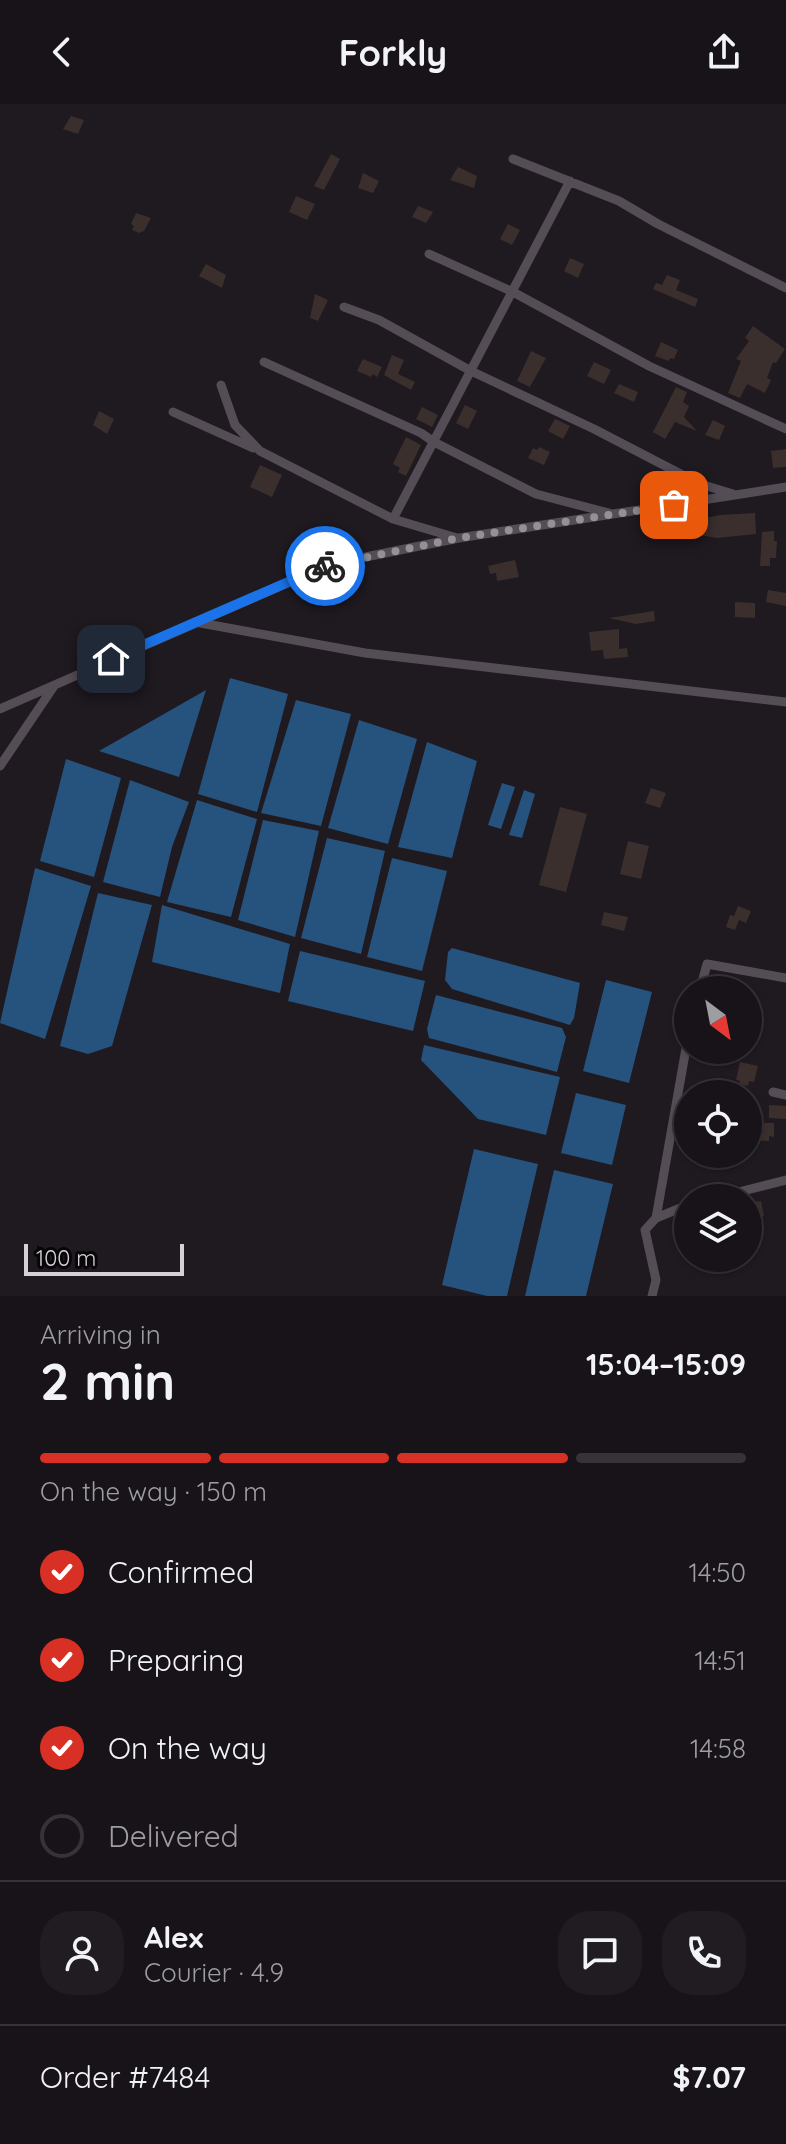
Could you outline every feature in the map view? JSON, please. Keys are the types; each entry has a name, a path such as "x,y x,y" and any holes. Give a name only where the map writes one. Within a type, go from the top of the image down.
{"street":[{"path":"513,159 619,201 786,288"},
{"path":"393,519 570,181"},
{"path":"429,254 513,292 649,366 786,429"},
{"path":"344,307 379,320 471,371 594,429 700,484 735,495"},
{"path":"264,362 421,433 536,494 612,514"},
{"path":"221,385 235,425 260,451"},
{"path":"173,412 260,451 393,519 459,538"},
{"path":"0,709 331,564 459,538 786,487"},
{"path":"193,622 365,653 785,698"},
{"path":"0,766 56,684"},
{"path":"704,976 707,964 786,978"},
{"path":"656,1218 683,1064"},
{"path":"773,1092 786,1095"},
{"path":"762,1186 786,1180"},
{"path":"652,1296 656,1280 645,1230 656,1218 674,1211"}],"water":[{"path":"230,678 288,694 257,812 198,794"},
{"path":"206,690 179,777 99,751"},
{"path":"296,700 351,714 321,826 261,813"},
{"path":"359,720 417,739 388,844 328,828"},
{"path":"427,742 477,761 452,858 398,847"},
{"path":"66,759 121,778 94,877 40,861"},
{"path":"130,780 189,802 172,847 160,897 103,882"},
{"path":"502,783 515,787 501,829 488,825"},
{"path":"524,790 535,794 522,838 509,835"},
{"path":"197,800 257,819 231,917 167,902"},
{"path":"263,820 319,831 295,937 238,920"},
{"path":"327,838 385,851 361,954 301,938"},
{"path":"392,858 447,871 422,971 367,957"},
{"path":"35,868 91,886 45,1039 0,1023"},
{"path":"98,893 152,905 112,1046 88,1054 60,1046"},
{"path":"162,905 290,944 280,993 152,962"},
{"path":"452,948 580,983 570,1025 452,989 445,980 448,952"},
{"path":"300,951 425,981 413,1031 288,1001"},
{"path":"606,980 652,992 629,1083 583,1071"},
{"path":"436,995 562,1028 566,1037 557,1072 429,1038 427,1029"},
{"path":"424,1045 560,1077 546,1135 478,1119 421,1060"},
{"path":"576,1093 626,1105 612,1165 561,1153"},
{"path":"474,1149 538,1164 507,1296 487,1296 442,1285"},
{"path":"554,1170 613,1184 586,1296 525,1296"}],"building":[{"path":"71,116 84,120 78,134 63,129"},
{"path":"331,154 340,159 324,190 314,186"},
{"path":"458,167 477,176 474,188 450,180"},
{"path":"363,173 379,181 373,193 358,188"},
{"path":"296,196 315,204 307,220 289,212"},
{"path":"418,206 433,212 426,223 412,217"},
{"path":"136,213 151,218 144,231 139,233 132,230 134,226 131,224"},
{"path":"508,224 520,230 512,245 500,239"},
{"path":"570,258 584,264 578,278 564,271"},
{"path":"206,264 226,275 222,288 199,276"},
{"path":"667,275 680,280 676,290 698,299 695,307 653,289 656,283 662,285"},
{"path":"315,294 328,300 318,321 310,318"},
{"path":"753,326 785,349 776,363 773,362 767,378 771,380 765,393 747,384 740,398 728,393 741,361 736,359 749,341 745,338"},
{"path":"661,342 678,350 674,359 670,358 669,361 655,356"},
{"path":"531,351 546,358 530,387 517,381"},
{"path":"392,355 404,360 398,374 415,382 411,390 384,375"},
{"path":"363,359 382,367 377,377 357,371"},
{"path":"594,362 611,370 604,384 587,376"},
{"path":"619,384 638,392 634,402 614,393"},
{"path":"676,387 687,392 683,402 689,406 684,417 697,431 675,422 665,439 653,432"},
{"path":"465,405 477,411 468,429 456,423"},
{"path":"422,407 438,415 432,427 416,419"},
{"path":"99,411 114,419 107,434 93,425"},
{"path":"555,419 570,426 563,439 548,431"},
{"path":"713,420 725,426 719,440 705,435"},
{"path":"406,437 421,445 406,476 398,472 400,468 393,464"},
{"path":"539,447 550,452 544,465 528,458 533,448 537,450"},
{"path":"786,449 786,467 773,468 771,451"},
{"path":"260,465 282,475 272,497 250,487"},
{"path":"755,513 756,534 717,538 695,534 696,529 683,532 682,519 700,515 700,519"},
{"path":"774,531 776,558 770,558 770,566 760,566 762,532"},
{"path":"515,560 519,577 497,581 496,573 490,574 488,566"},
{"path":"768,590 786,593 786,606 766,602"},
{"path":"735,602 755,603 755,618 735,617"},
{"path":"654,611 655,621 636,624 609,618"},
{"path":"619,629 619,649 627,648 628,657 604,659 603,650 591,651 589,632"},
{"path":"651,788 666,793 660,808 645,803"},
{"path":"560,807 587,814 566,892 539,885"},
{"path":"628,841 649,846 641,879 620,874"},
{"path":"738,906 751,911 746,923 739,920 735,930 726,927 730,915 734,916"},
{"path":"604,912 628,917 624,931 601,925"},
{"path":"740,1064 758,1066 754,1080 736,1080"},
{"path":"769,1105 786,1106 786,1119 769,1118"},
{"path":"762,1123 774,1123 774,1137 769,1136 769,1141 762,1141"}],"way so far":[{"path":"325,566 459,538 674,505"}],"route":[{"path":"111,659 325,566"}]}
